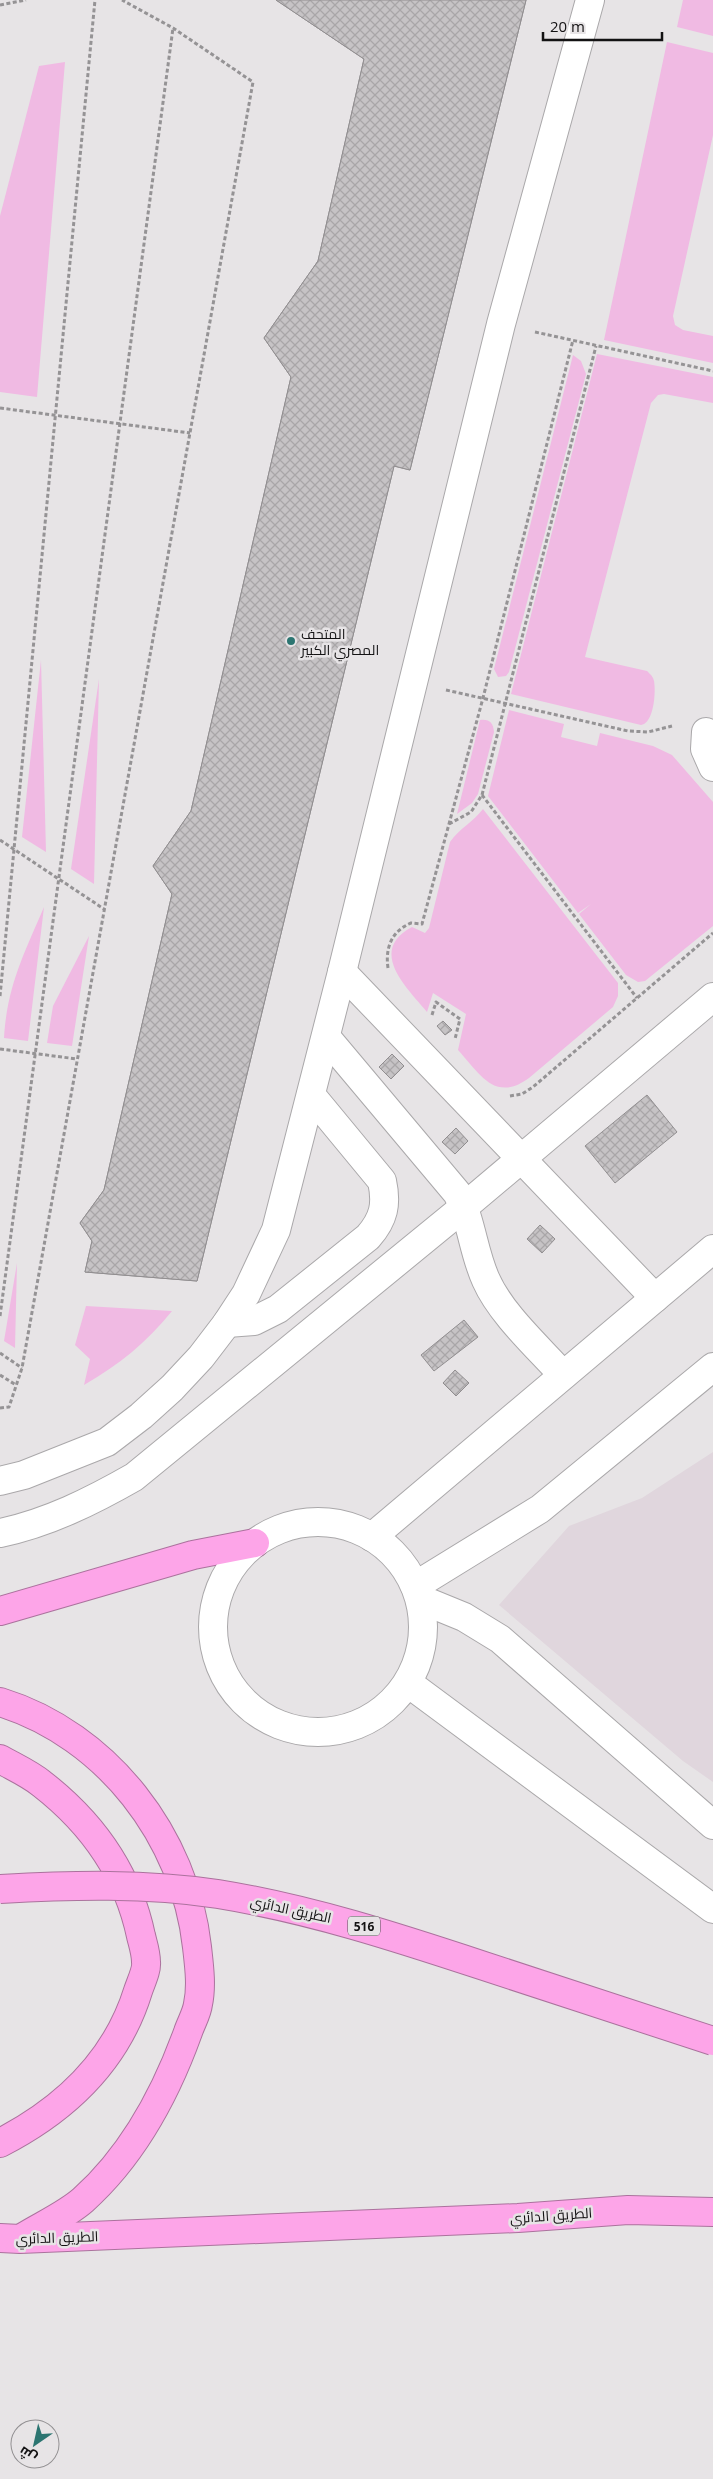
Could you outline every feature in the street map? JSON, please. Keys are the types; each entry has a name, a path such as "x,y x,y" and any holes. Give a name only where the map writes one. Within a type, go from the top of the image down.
{"highway":[{"path":"0,1611 193,1555 255,1543"},
{"path":"0,1702 38,1718 72,1737 129,1789 152,1820 171,1854 188,1899 195,1927 199,1965 198,2004 164,2090 141,2130 113,2167 82,2201 10,2238"},
{"path":"0,1759 41,1783 82,1818 113,1862 135,1910 147,1963 135,2000 118,2038 94,2072 66,2102 33,2126 0,2143"},
{"name":"الطريق الدائري","path":"0,1889 68,1885 142,1887 217,1894 290,1908 363,1926 713,2041"},
{"name":"الطريق الدائري","path":"10,2238 518,2218 628,2210 713,2212"}],"street":[{"path":"0,1482 32,1472 107,1442 141,1416 172,1388 201,1357 227,1324 254,1279 276,1230 326,1037 501,324 590,0"},
{"path":"713,736 706,732 704,741 713,767"},
{"path":"342,972 655,1298"},
{"path":"0,1533 50,1518 94,1500 134,1477 521,1160 713,997"},
{"path":"326,1037 448,1181 464,1207 481,1270 492,1292 563,1375"},
{"path":"227,1324 254,1321 278,1309 368,1237 379,1226 384,1211 385,1196 382,1181 311,1095"},
{"path":"372,1537 713,1248"},
{"path":"417,1593 540,1509 713,1367"},
{"path":"313,1522 333,1523 354,1528 372,1537 398,1558 417,1593 424,1628 420,1656 408,1683 395,1699 380,1712 362,1723 329,1731 302,1731 282,1726 263,1717 247,1704 233,1689 222,1671 216,1652 213,1632 214,1612 219,1591 228,1573 240,1556 272,1532 292,1525 313,1522"},
{"path":"417,1593 500,1638 713,1825"},
{"path":"408,1683 713,1909"}],"path":[{"path":"0,5 26,0"},
{"path":"0,996 95,0"},
{"path":"0,1408 9,1407 22,1368 253,82 173,28 122,0"},
{"path":"0,1316 173,28"},
{"path":"501,324 713,371"},
{"path":"389,971 387,952 394,935 411,923 422,924 482,698 573,340"},
{"path":"449,825 471,812 482,795 596,346"},
{"path":"0,408 190,433"},
{"path":"414,682 628,731 648,732 675,726"},
{"path":"482,795 638,998"},
{"path":"0,840 104,909"},
{"path":"504,1095 522,1094 533,1087 713,933"},
{"path":"430,1024 436,1002 460,1019 454,1042"},
{"path":"0,1049 78,1059"},
{"path":"0,1353 22,1368"},
{"path":"0,1375 16,1385"}],"shaded area":[{"path":"683,0 713,0 713,36 677,27"},
{"path":"667,42 713,53 713,135 673,316 675,325 683,330 713,336 713,363 604,340"},
{"path":"65,62 37,397 0,392 0,216 39,66"},
{"path":"597,354 713,377 713,403 664,394 658,395 651,403 585,657 647,671 651,675 655,686 653,706 649,719 641,725 511,694"},
{"path":"573,355 581,361 586,374 509,672 506,676 498,677 494,669"},
{"path":"41,660 46,852 22,837"},
{"path":"99,679 94,884 71,869"},
{"path":"509,710 564,724 561,737 597,746 600,733 653,746 672,755 713,802 713,926 645,981 638,982 626,975 579,914 591,904 578,913 488,796"},
{"path":"480,720 490,722 494,732 478,794 472,803 457,814"},
{"path":"483,809 618,983 618,996 613,1007 529,1078 507,1088 497,1086 481,1076 458,1050 466,1014 433,993 427,1012 402,981 395,969 392,958 393,947 399,937 412,927 425,933 429,928 450,842"},
{"path":"44,907 28,1041 4,1038 13,986 23,955"},
{"path":"89,936 72,1046 47,1043 53,1006"},
{"path":"17,1263 15,1348 4,1341"},
{"path":"86,1306 172,1311 153,1333 132,1352 84,1385 90,1359 75,1345"},
{"path":"713,1452 713,1782 683,1761 499,1605 569,1526 642,1498"}],"building":[{"name":"المتحف المصري الكبير","path":"276,0 348,0 341,34 366,49 378,0 526,0 410,470 394,466 197,1281 85,1272 92,1241 80,1223 104,1190 172,894 153,866 191,811 291,377 264,338 318,261 364,59"},
{"name":"المتحف المصري الكبير","path":"276,0 526,0 410,470 394,466 197,1281 85,1272 92,1241 80,1223 104,1190 172,894 153,866 191,811 291,377 264,338 318,261 364,59"},
{"path":"443,1021 452,1030 445,1035 437,1026"},
{"path":"392,1054 404,1066 391,1079 379,1067"},
{"path":"647,1095 677,1132 615,1183 585,1146"},
{"path":"456,1128 468,1141 455,1154 442,1142"},
{"path":"540,1225 555,1239 542,1253 527,1239"},
{"path":"464,1320 478,1337 434,1371 421,1355"},
{"path":"455,1370 469,1383 456,1396 443,1383"}],"place":[{"name":"المتحف المصري الكبير","path":"291,641"}]}
